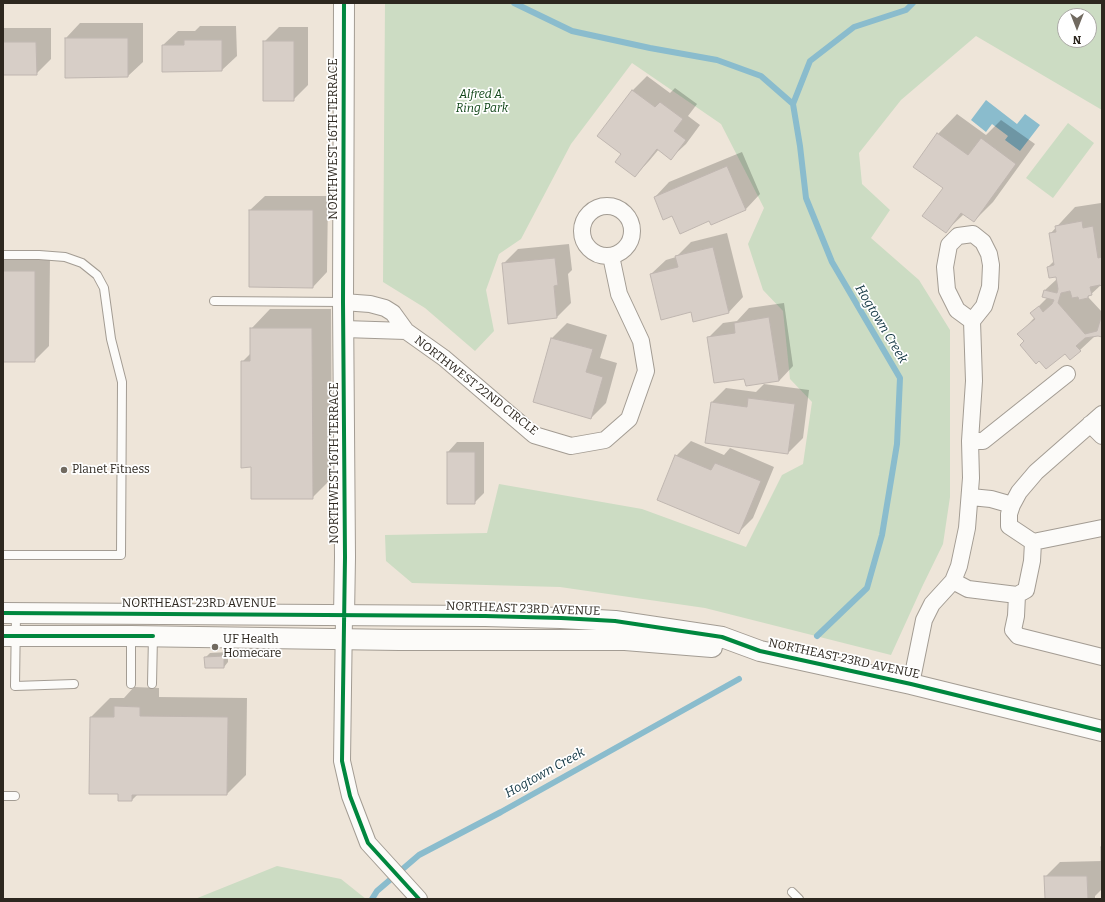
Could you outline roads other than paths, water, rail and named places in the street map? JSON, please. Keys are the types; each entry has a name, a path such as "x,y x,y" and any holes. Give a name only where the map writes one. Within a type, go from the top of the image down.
{"street":[{"name":"NORTHWEST 16TH TERRACE","path":"344,3 344,639 342,761 350,796 368,843 419,899"},
{"path":"911,684 924,620 932,604 953,581 959,566 967,528 971,478 970,441 974,382 972,321 984,306 990,287 991,265 989,254 983,242 973,234 958,236 949,245 945,267 946,290 957,310 972,321"},
{"name":"NORTHWEST 22ND CIRCLE","path":"343,302 370,304 385,308 393,313 406,331 444,358 534,435 571,446 605,440 629,419 646,372 641,341 619,294 611,256"},
{"name":"NORTHWEST 22ND CIRCLE","path":"344,329 406,331"},
{"path":"970,441 983,441 1067,374"},
{"path":"1102,436 1096,419 1036,472 1019,492 1009,514 1009,526 1033,542 1102,528"},
{"path":"970,497 991,499 1012,505"},
{"path":"953,581 968,589 1017,595 1026,590 1032,562 1033,542"},
{"path":"1017,595 1016,616 1013,630 1018,636 1102,657"},
{"name":"NORTHEAST 23RD AVENUE","path":"10,613 561,618 615,621 722,637 760,651"},
{"name":"NORTHEAST 23RD AVENUE","path":"9,636 625,640 760,651 911,684 1102,732"}],"lane":[{"path":"3,255 65,257 82,263 97,275 104,288 111,340 122,382 122,430 121,555 3,555"},
{"path":"214,301 343,302"},
{"path":"10,613 9,636 15,686 74,684"},
{"path":"131,636 131,684"},
{"path":"152,684 153,636"},
{"path":"3,796 14,796"},
{"path":"792,892 799,899"}],"water":[{"path":"986,100 1017,124 1025,114 1040,125 1020,151 1005,140 1008,136 992,124 986,132 971,120"}],"waterway":[{"path":"514,3 572,31 650,48 717,60 761,76 793,104"},
{"path":"793,104 810,61 854,27 906,10 913,3"},
{"name":"Hogtown Creek","path":"793,104 806,198 832,262 900,378 897,444 882,535 867,588 817,636"},
{"name":"Hogtown Creek","path":"372,899 377,891 419,855 501,812 739,679"}],"place":[{"name":"Planet Fitness","path":"64,470"},
{"name":"UF Health Homecare","path":"215,647"}],"park label":[{"name":"Alfred A. Ring Park","path":"482,102"}]}
